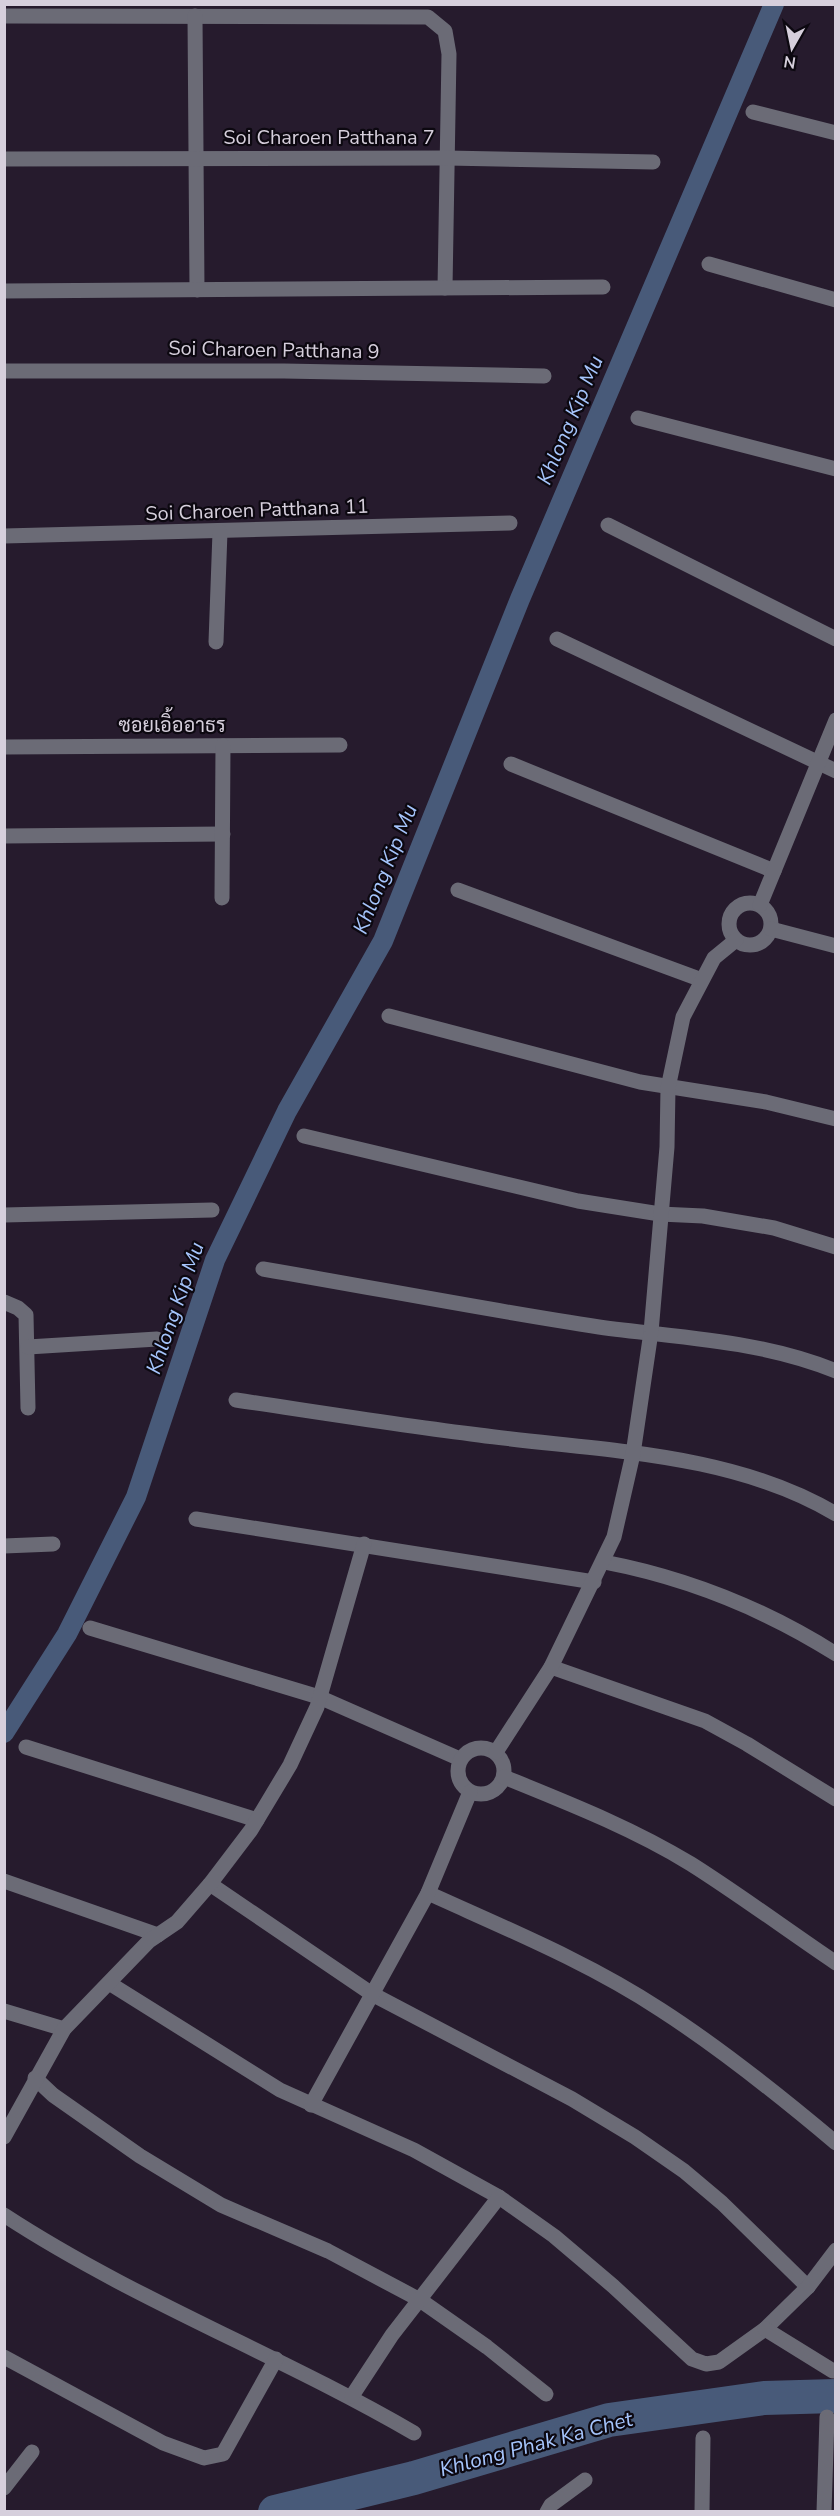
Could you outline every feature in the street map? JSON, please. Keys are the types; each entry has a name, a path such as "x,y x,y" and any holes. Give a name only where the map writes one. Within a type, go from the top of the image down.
{"street":[{"path":"4,16 428,17 445,31 449,54 445,288"},
{"path":"195,16 197,290"},
{"path":"753,112 836,133"},
{"name":"Soi Charoen Patthana 7","path":"4,159 447,158 653,162"},
{"path":"709,264 836,300"},
{"path":"4,291 603,287"},
{"name":"Soi Charoen Patthana 9","path":"4,371 284,370 544,376"},
{"path":"639,418 836,470"},
{"name":"Soi Charoen Patthana 11","path":"4,536 510,523"},
{"path":"608,525 836,639"},
{"path":"216,642 220,532"},
{"path":"557,639 836,771"},
{"path":"760,905 836,720"},
{"name":"ซอยเอิ้ออาธร","path":"4,747 340,745"},
{"path":"222,898 223,746"},
{"path":"511,764 774,871"},
{"path":"4,836 223,834"},
{"path":"458,890 702,980"},
{"path":"743,904 760,905 767,911 771,920 771,929 761,943 752,945 736,940 729,924 735,908 743,904"},
{"path":"771,929 836,946"},
{"path":"496,1752 551,1667 604,1562 614,1537 633,1454 651,1332 667,1147 668,1088 683,1017 714,958 736,940"},
{"path":"389,1016 668,1088 766,1102 836,1119"},
{"path":"304,1136 578,1201 660,1214 703,1216 774,1228 836,1247"},
{"path":"4,1215 212,1210"},
{"path":"263,1269 601,1327 772,1350 803,1358 836,1371"},
{"path":"4,1302 18,1308 26,1315 28,1408"},
{"path":"28,1347 157,1339"},
{"path":"236,1400 477,1435 661,1457 731,1473 783,1490 836,1514"},
{"path":"196,1519 594,1582"},
{"path":"4,1546 53,1544"},
{"path":"4,2137 64,2029 158,1935 177,1922 210,1884 257,1820 290,1765 319,1697 364,1544"},
{"path":"604,1562 687,1581 733,1599 802,1633 836,1654"},
{"path":"90,1628 319,1697 460,1759"},
{"path":"551,1667 705,1721 836,1799"},
{"path":"26,1747 257,1820"},
{"path":"477,1748 496,1752 504,1764 504,1778 499,1787 490,1793 470,1792 458,1778 460,1759 467,1752 477,1748"},
{"path":"504,1778 607,1819 691,1864 836,1963"},
{"path":"311,2105 428,1893 470,1792"},
{"path":"4,1881 158,1935"},
{"path":"210,1884 372,1995 553,2088 635,2137 684,2171 722,2203 808,2287"},
{"path":"428,1893 531,1939 659,2008 775,2091 836,2143"},
{"path":"109,1983 280,2090 414,2150 499,2197 554,2236 692,2359 706,2364 719,2362 765,2329 808,2287 836,2250"},
{"path":"4,2011 64,2029"},
{"path":"35,2078 53,2095 140,2156 221,2205 328,2251 420,2301 488,2347 546,2394"},
{"path":"352,2396 392,2335 499,2197"},
{"path":"4,2216 95,2269 352,2396 414,2433"},
{"path":"765,2329 833,2371"},
{"path":"4,2357 163,2443 204,2458 223,2454 276,2359"},
{"path":"827,2417 828,2501"},
{"path":"702,2511 703,2438"},
{"path":"4,2488 32,2452"},
{"path":"547,2511 551,2505 585,2480"}],"waterway":[{"name":"Khlong Kip Mu","path":"4,1733 67,1634 136,1497 215,1260 287,1111 383,941 520,599 774,4"},
{"name":"Khlong Phak Ka Chet","path":"275,2512 414,2478 609,2420 764,2398 836,2396"}]}
